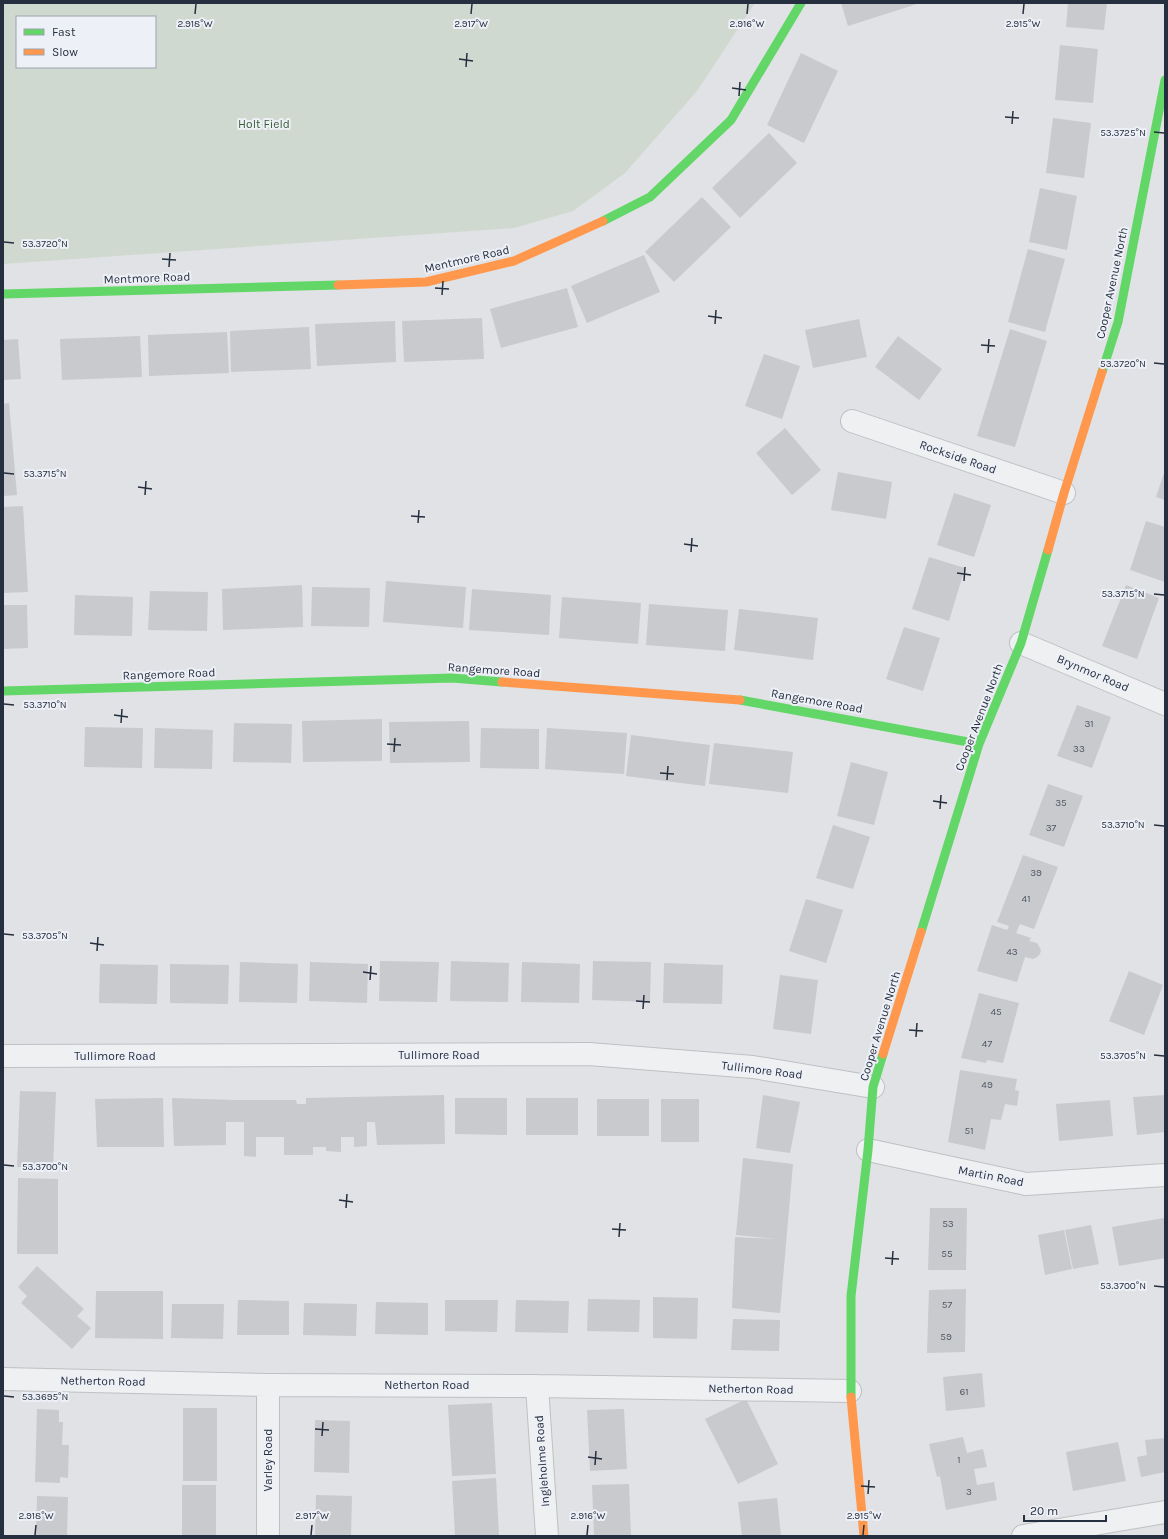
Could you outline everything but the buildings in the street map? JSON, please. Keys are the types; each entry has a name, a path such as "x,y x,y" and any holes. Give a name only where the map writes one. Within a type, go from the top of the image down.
{"street":[{"name":"Mentmore Road","path":"3,294 426,282 514,261 624,211 650,197 731,120 801,3"},
{"name":"Cooper Avenue North","path":"864,1536 850,1391 851,1296 868,1150 873,1087 979,744 1021,643 1064,493 1118,322 1165,80"},
{"name":"Rockside Road","path":"852,421 1064,493"},
{"name":"Brynmor Road","path":"1021,643 1165,704"},
{"name":"Rangemore Road","path":"3,691 452,678 737,699 912,730 979,744"},
{"name":"Tullimore Road","path":"3,1056 589,1054 753,1067 873,1087"},
{"name":"Martin Road","path":"868,1150 1026,1184 1165,1175"},
{"name":"Netherton Road","path":"3,1379 268,1385 537,1386 850,1391"},
{"name":"Varley Road","path":"268,1385 268,1536"},
{"name":"Ingleholme Road","path":"537,1386 547,1536"},
{"path":"1022,1536 1165,1512"}],"green space":[{"name":"Holt Field","path":"3,3 755,3 697,91 625,173 573,211 514,228 3,264"}],"traffic: fast":[{"path":"603,221 650,197 731,120 801,3"},
{"path":"1102,372 1118,322 1165,80"},
{"path":"3,294 338,285"},
{"path":"921,932 979,744 1021,643 1048,550"},
{"path":"3,691 452,678 502,682"},
{"path":"740,700 979,744"},
{"path":"851,1397 851,1296 868,1150 873,1087 883,1054"}],"traffic: slow":[{"path":"338,285 426,282 514,261 603,221"},
{"path":"1048,550 1064,493 1102,372"},
{"path":"502,682 740,700"},
{"path":"883,1054 921,932"},
{"path":"851,1397 864,1536"}]}
